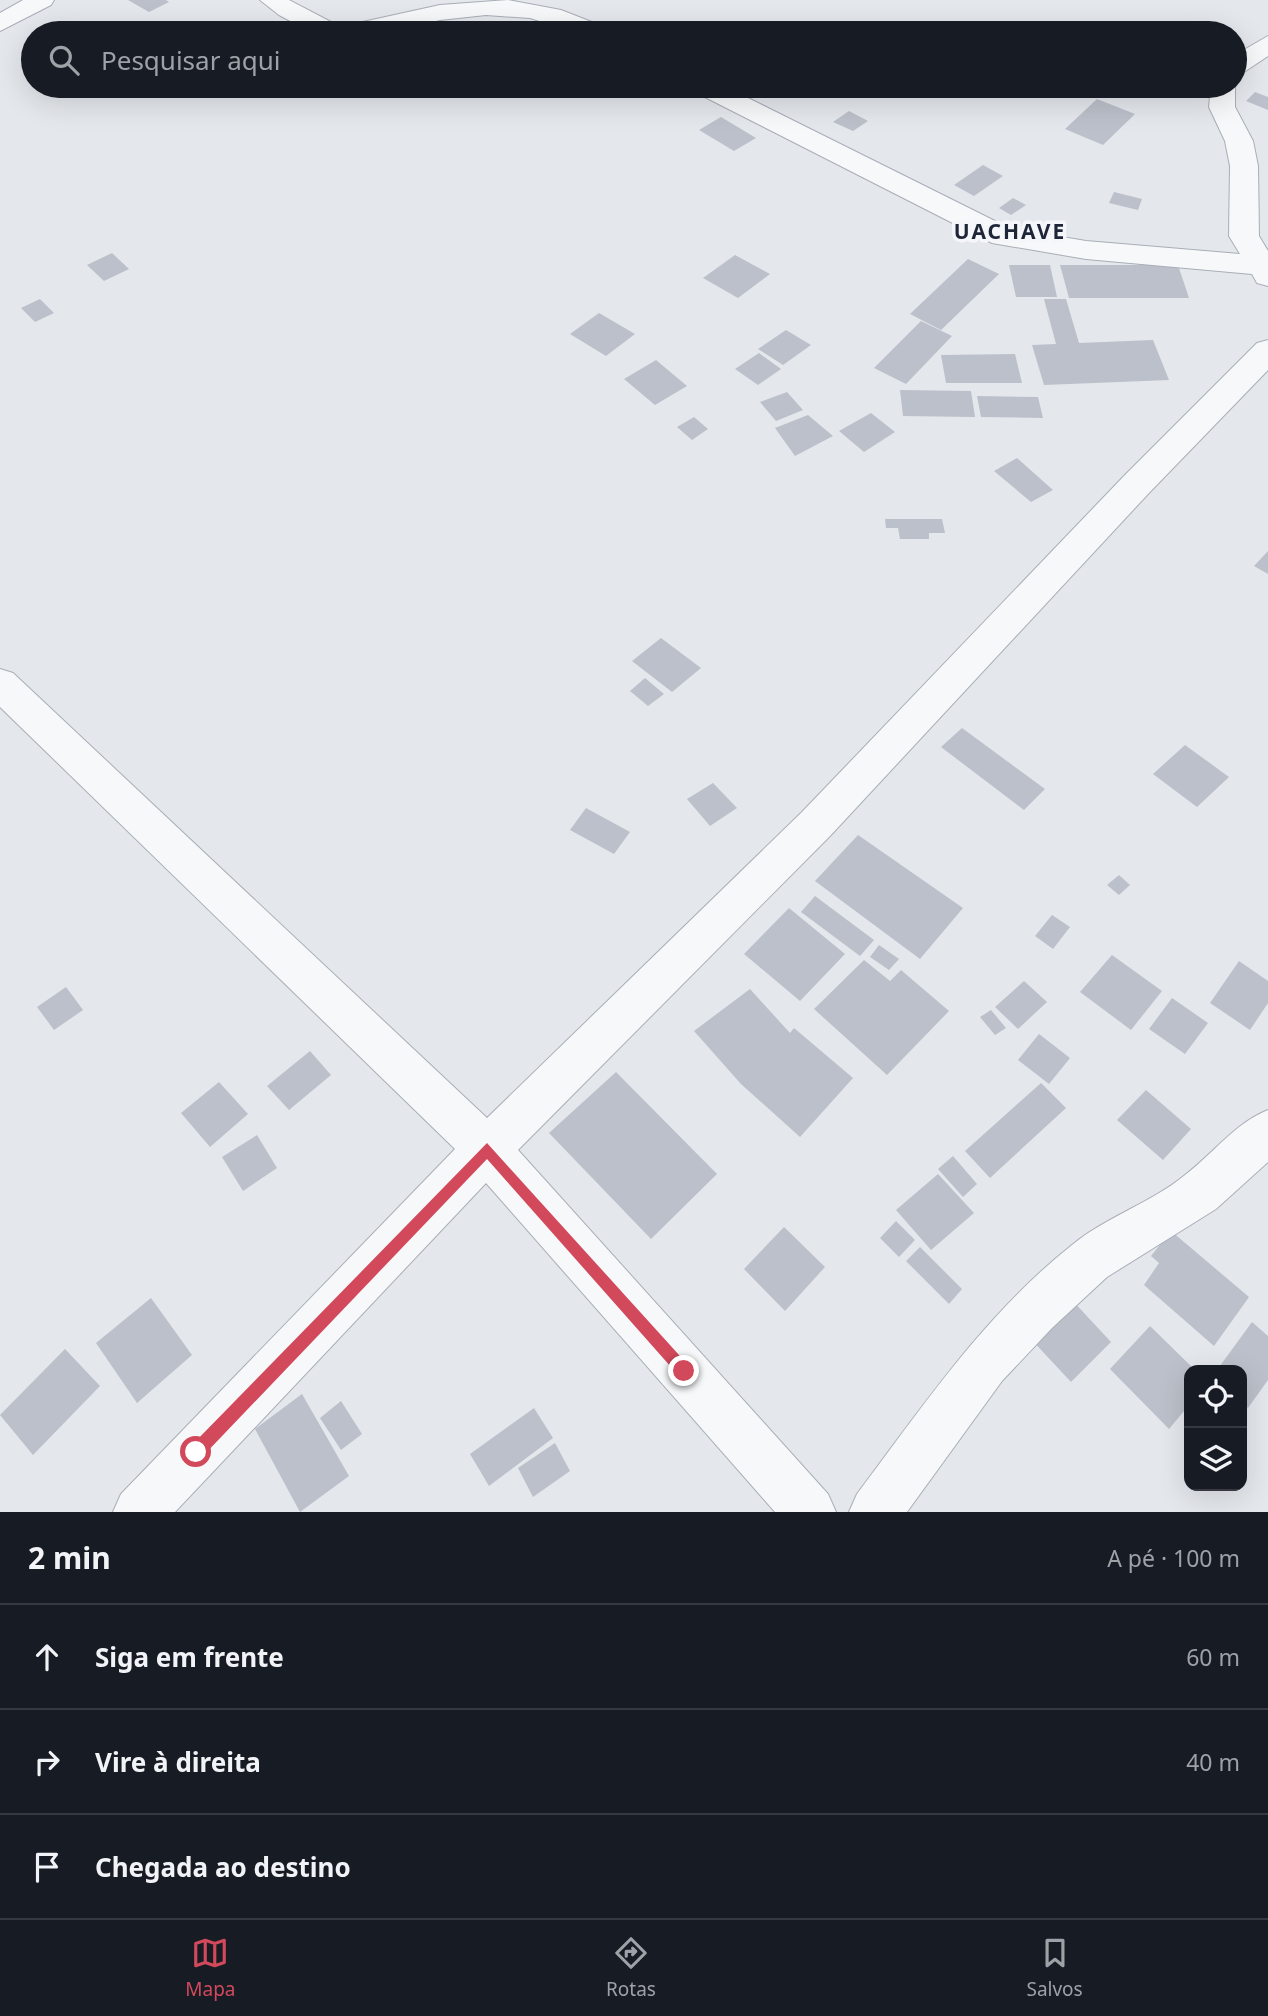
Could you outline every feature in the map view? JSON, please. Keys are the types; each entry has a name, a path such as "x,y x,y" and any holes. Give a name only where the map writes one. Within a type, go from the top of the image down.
{"street":[{"path":"6,13 42,0"},
{"path":"272,0 310,21"},
{"path":"402,21 440,12 515,6 548,13 568,21"},
{"path":"1247,58 1268,44"},
{"path":"728,98 1002,236 1086,250 1264,271"},
{"path":"1223,98 1222,107 1240,141 1244,166 1244,236 1264,271"},
{"path":"139,1512 487,1149 816,824 1136,485 1268,351"},
{"path":"0,684 487,1149 810,1512"},
{"path":"876,1512 985,1364 1035,1311 1090,1261 1200,1193 1268,1132"}],"building":[{"path":"128,0 166,0 169,2 149,12"},
{"path":"1255,92 1268,97 1268,110 1246,101"},
{"path":"1097,99 1135,114 1103,145 1065,129"},
{"path":"849,111 868,121 853,131 833,122"},
{"path":"721,117 756,138 734,151 699,130"},
{"path":"983,165 1003,176 974,196 954,185"},
{"path":"1114,192 1142,199 1138,210 1109,203"},
{"path":"1013,198 1026,205 1011,215 999,208"},
{"path":"112,253 129,269 104,281 87,265"},
{"path":"735,255 770,274 738,298 703,278"},
{"path":"968,259 999,274 941,330 910,314"},
{"path":"1009,265 1050,265 1057,297 1016,297"},
{"path":"1060,265 1178,265 1189,298 1069,298"},
{"path":"40,299 54,313 35,322 21,308"},
{"path":"1044,299 1066,299 1079,343 1153,340 1169,380 1044,385 1032,345 1056,344"},
{"path":"599,313 635,334 606,356 570,334"},
{"path":"921,321 952,336 906,384 874,368"},
{"path":"786,330 811,345 783,365 758,349"},
{"path":"759,353 781,369 758,385 735,369"},
{"path":"1015,354 1022,383 946,383 941,355"},
{"path":"656,360 687,386 655,405 624,379"},
{"path":"900,390 971,391 975,417 903,416"},
{"path":"787,392 803,410 776,421 760,402"},
{"path":"977,396 1038,397 1043,418 981,417"},
{"path":"871,413 895,432 864,452 839,431"},
{"path":"808,415 833,436 795,456 775,428"},
{"path":"694,417 708,429 692,440 677,427"},
{"path":"1017,458 1053,490 1031,502 994,471"},
{"path":"885,519 942,519 945,533 929,533 929,539 900,539 898,528 886,528"},
{"path":"1268,551 1268,574 1254,566"},
{"path":"661,638 701,668 672,692 632,661"},
{"path":"645,678 664,694 648,706 630,691"},
{"path":"962,728 1045,789 1024,810 941,747"},
{"path":"1185,745 1229,777 1197,807 1153,774"},
{"path":"713,783 737,808 710,826 687,799"},
{"path":"586,808 630,832 614,854 570,830"},
{"path":"858,835 963,908 920,959 815,881"},
{"path":"1119,875 1130,885 1119,895 1107,885"},
{"path":"815,896 874,940 860,956 801,912"},
{"path":"789,908 845,954 800,1001 744,954"},
{"path":"1052,915 1070,927 1053,949 1035,936"},
{"path":"879,945 899,959 889,970 870,957"},
{"path":"1112,955 1162,991 1131,1030 1080,992"},
{"path":"864,960 890,981 901,970 949,1011 887,1075 814,1009"},
{"path":"1239,961 1268,981 1268,1003 1250,1030 1210,1003"},
{"path":"1024,981 1047,1002 1018,1029 995,1007"},
{"path":"66,987 83,1010 54,1030 37,1007"},
{"path":"750,989 790,1033 794,1028 853,1078 800,1137 741,1084 694,1031"},
{"path":"1172,998 1208,1023 1185,1054 1149,1029"},
{"path":"991,1010 1006,1028 995,1035 980,1017"},
{"path":"1039,1034 1070,1058 1049,1084 1018,1060"},
{"path":"310,1051 331,1075 289,1110 267,1086"},
{"path":"616,1072 717,1174 651,1239 549,1133"},
{"path":"219,1082 248,1114 210,1147 181,1113"},
{"path":"1041,1083 1066,1108 990,1178 965,1151"},
{"path":"1146,1090 1191,1129 1163,1160 1117,1120"},
{"path":"257,1135 277,1168 243,1191 222,1157"},
{"path":"953,1156 977,1184 963,1197 938,1169"},
{"path":"938,1174 974,1213 931,1250 896,1210"},
{"path":"896,1221 915,1240 899,1257 880,1238"},
{"path":"784,1227 825,1267 785,1311 744,1269"},
{"path":"1171,1231 1249,1297 1214,1346 1144,1285 1159,1263 1151,1256"},
{"path":"920,1247 962,1289 949,1304 906,1261"},
{"path":"151,1298 192,1355 137,1403 96,1343"},
{"path":"1071,1299 1111,1342 1071,1382 1030,1338"},
{"path":"1252,1322 1268,1336 1268,1380 1248,1408 1247,1365 1221,1365"},
{"path":"1150,1326 1190,1365 1184,1365 1184,1411 1169,1429 1110,1369"},
{"path":"65,1349 100,1386 33,1455 0,1415"},
{"path":"302,1394 349,1476 300,1512 255,1429"},
{"path":"341,1401 362,1434 341,1450 320,1418"},
{"path":"534,1408 553,1438 489,1486 470,1454"},
{"path":"555,1443 570,1471 533,1497 518,1468"}],"district":[{"name":"UACHAVE","path":"1010,232"}],"route":[{"path":"196,1452 487,1149 684,1371"}]}
